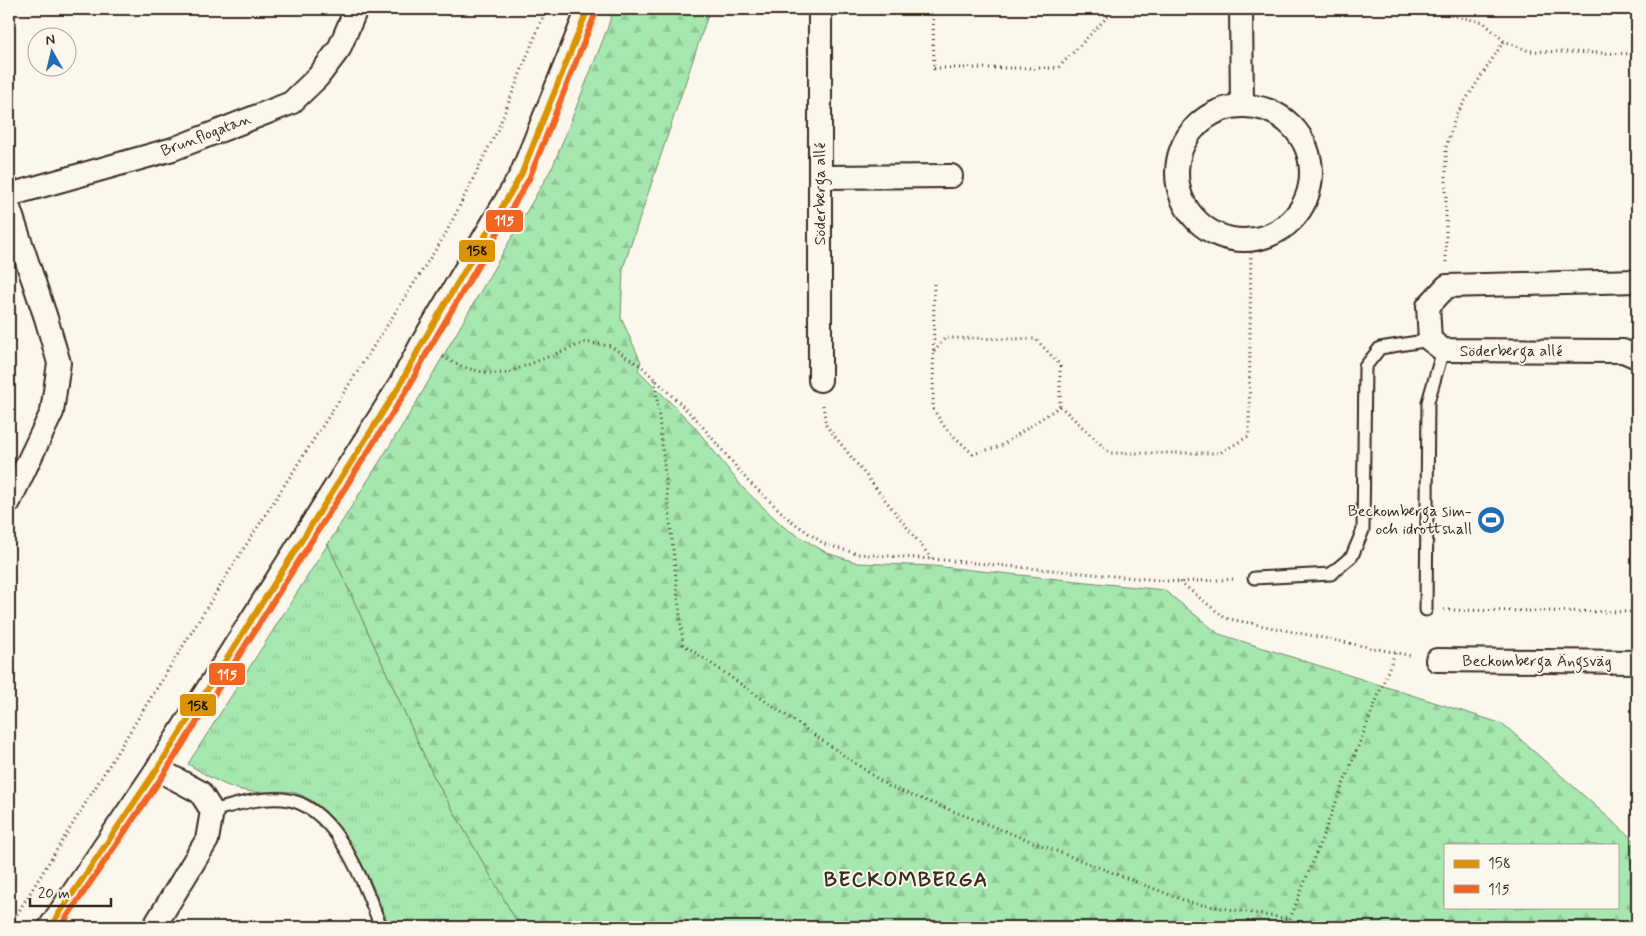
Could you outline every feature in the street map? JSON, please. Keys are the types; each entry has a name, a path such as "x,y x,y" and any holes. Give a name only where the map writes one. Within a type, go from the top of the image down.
{"street":[{"name":"Brunflogatan","path":"9,195 173,149 291,103 318,77 339,49 356,9"},
{"path":"50,927 157,769 400,385 420,345 521,174 588,9"},
{"name":"Söderberga allé","path":"820,9 820,380"},
{"path":"1242,9 1242,106"},
{"path":"1242,106 1264,108 1285,119 1301,136 1310,157 1311,180 1306,202 1292,221 1273,234 1251,240 1230,239 1210,231 1193,217 1182,199 1177,178 1179,156 1187,137 1202,120 1221,110 1242,106"},
{"path":"820,176 951,176"},
{"path":"9,208 59,363 52,412 9,502"},
{"path":"1437,345 1428,306 1447,286 1637,281"},
{"name":"Söderberga allé","path":"1437,345 1623,351 1637,357"},
{"name":"Beckomberga Ängsväg","path":"1437,660 1637,662"},
{"path":"154,927 206,840 212,811 200,792 157,769"}],"lane":[{"path":"1254,578 1331,574 1352,556 1364,530 1365,366 1380,348 1437,345 1428,402 1426,610"},
{"path":"212,811 250,801 284,799 308,806 324,821 345,846 364,885 381,927"}],"path":[{"path":"9,926 230,570 445,235 498,129 546,9"},
{"path":"933,9 934,79"},
{"path":"934,68 1058,68 1115,9"},
{"path":"1433,9 1435,12 1483,22 1504,40 1529,51 1637,54"},
{"path":"1447,286 1446,147 1456,115 1504,40"},
{"path":"934,352 946,338 1036,339 1060,365 1060,406 1110,453 1220,453 1249,436 1251,240"},
{"path":"934,284 933,408 946,429 973,454 1001,446 1060,406"},
{"path":"420,345 455,364 494,374 506,373 586,342 610,346 641,366 697,420 748,481 790,520 824,544 858,554 1179,582 1254,578"},
{"path":"655,380 684,644 888,786 1191,903 1290,919 1395,653"},
{"path":"820,380 826,425 932,559"},
{"path":"1179,582 1225,618 1437,660"},
{"path":"1426,610 1637,612"}],"green space":[{"path":"613,9 710,9 623,268 621,318 641,362 638,370 694,426 743,488 785,528 827,553 858,563 933,566 1164,590 1219,634 1503,724 1637,843 1637,927 520,927 434,777 328,544 412,410 553,166 608,27"},
{"path":"328,544 434,777 520,927 390,927 354,850 342,831 313,802 291,792 254,792 236,789 188,764"}],"transit line":[{"name":"158","path":"50,927 157,769 400,385 421,345 521,175 588,9"},
{"name":"115","path":"60,927 164,774 407,390 529,179 596,12"}],"place":[{"name":"Beckomberga sim- och idrottshall","path":"1491,520"}],"district":[{"name":"BECKOMBERGA","path":"906,880"}]}
